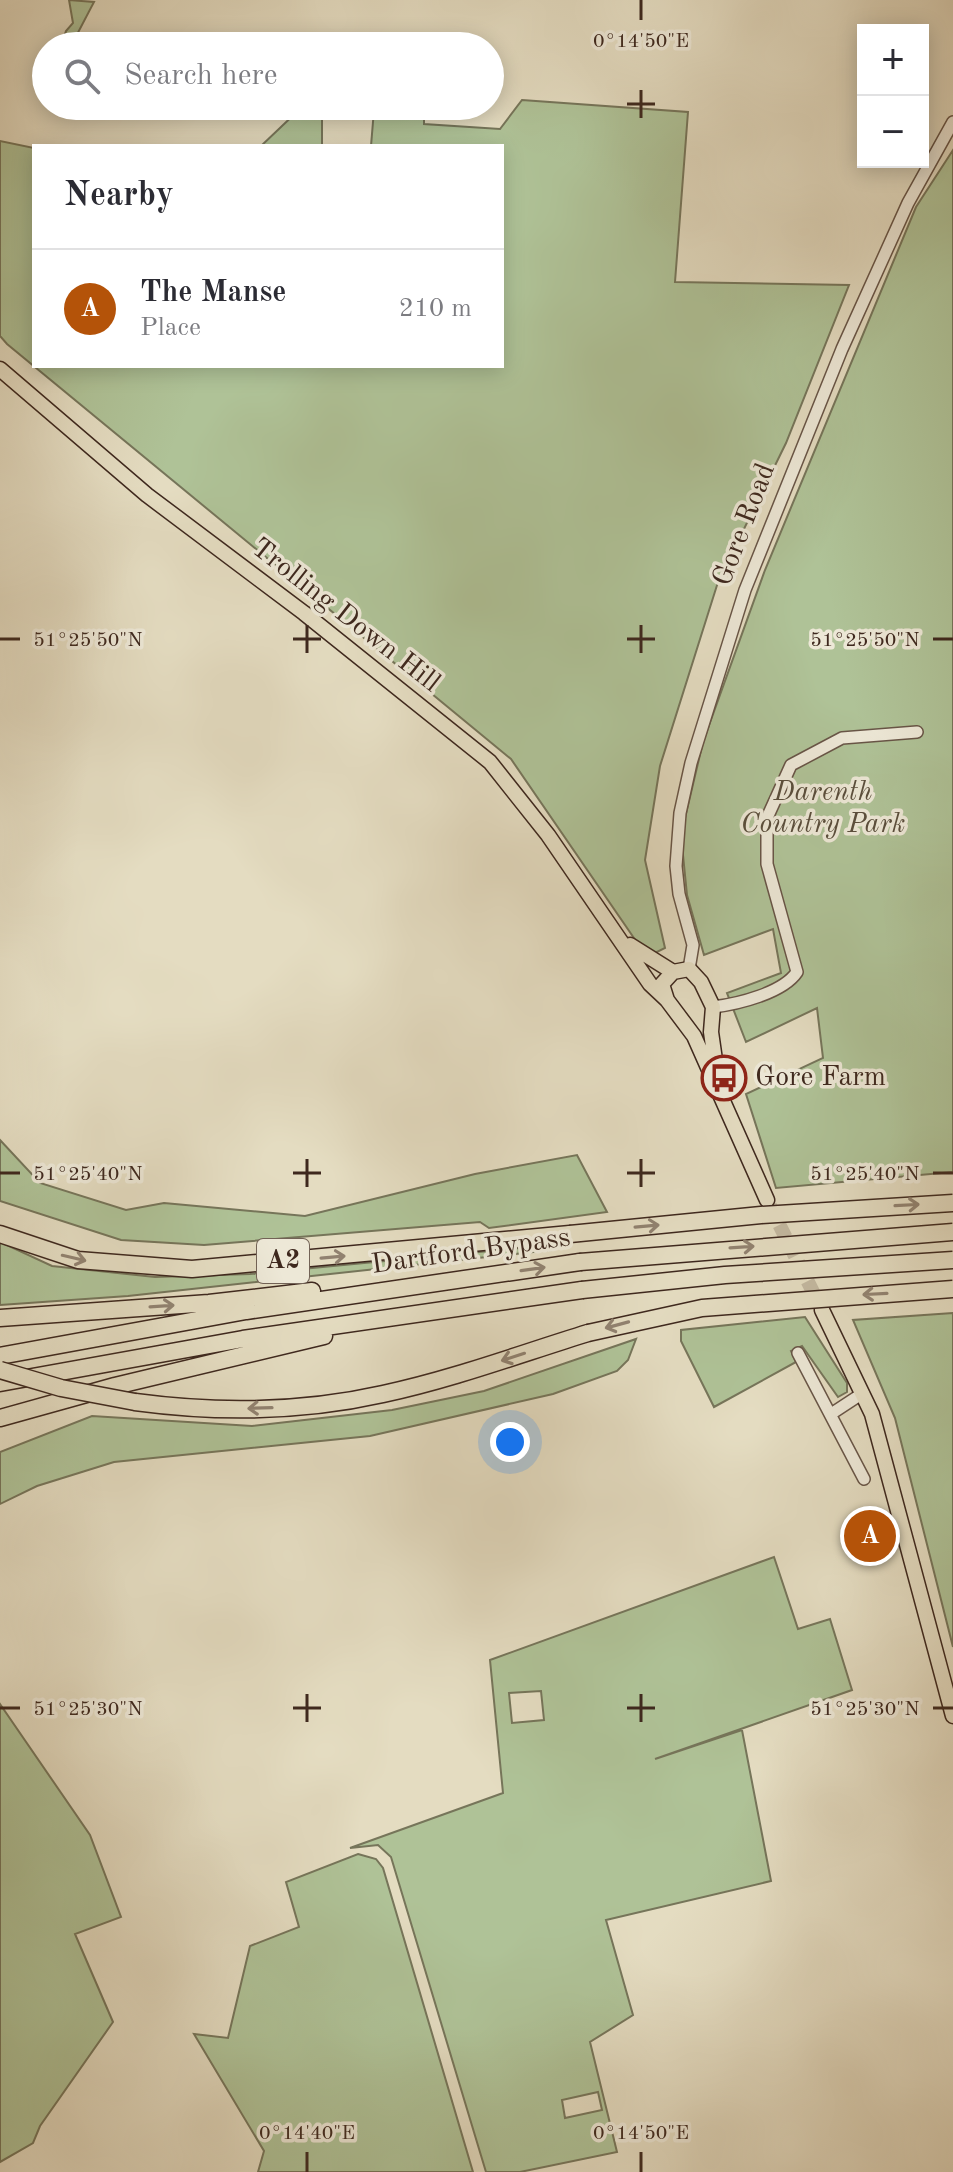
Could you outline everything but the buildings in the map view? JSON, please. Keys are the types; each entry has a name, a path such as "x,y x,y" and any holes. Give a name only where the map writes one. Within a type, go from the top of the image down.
{"highway":[{"name":"A2","path":"0,1234 78,1260 192,1269 776,1214 953,1203"},
{"name":"Dartford Bypass","path":"0,1356 186,1321 580,1262 953,1232"},
{"name":"Dartford Bypass","path":"0,1383 183,1348 582,1290 725,1275 953,1260"},
{"path":"0,1318 430,1283"},
{"path":"0,1370 61,1388 135,1402 241,1409 347,1401 436,1381 588,1333 702,1308 953,1289"},
{"path":"0,1420 35,1408 430,1311"}],"main road":[{"name":"Trolling Down Hill","path":"0,369 147,495 304,613 490,762 517,792 650,984 689,1026 719,1088"},
{"name":"Trolling Down Hill","path":"620,938 644,957 681,970"},
{"path":"667,1000 662,984 681,970 696,975 711,1012 719,1088 767,1200"},
{"path":"689,1026 704,1022 711,1012"},
{"path":"822,1310 863,1393 890,1476 953,1716"}],"street":[{"name":"Gore Road","path":"681,970 693,945 678,886 679,822 688,776 736,617 761,542 842,349 914,192 953,122"},
{"path":"711,1012 757,996 789,981 797,972 767,864 767,818 791,765 842,738 917,732"},
{"path":"798,1353 864,1479"},
{"path":"831,1414 863,1393"}],"green space":[{"path":"69,0 94,2 78,32 66,32 73,23"},
{"path":"522,100 688,112 675,282 849,285 786,443 718,582 660,766 645,860 665,948 647,957 511,759 36,368 504,368 504,144 371,144 374,120 424,120 424,124 500,129"},
{"path":"288,120 322,120 322,144 263,144"},
{"path":"0,141 32,148 32,365 0,336"},
{"name":"Darenth Country Park","path":"953,150 953,1172 776,1188 746,1094 823,1058 817,1008 746,1042 727,993 781,973 773,929 704,955 687,895 681,835 703,742 765,570 916,207"},
{"path":"0,1140 40,1183 126,1210 164,1203 305,1216 475,1174 577,1155 607,1212 489,1228 480,1222 204,1245 121,1240 0,1201"},
{"path":"0,1242 52,1266 155,1277 250,1274 551,1245 551,1250 128,1296 0,1305"},
{"path":"953,1313 953,1647 895,1418 853,1320"},
{"path":"805,1317 847,1383 847,1392 838,1397 802,1346 791,1351 796,1362 714,1407 681,1341 681,1330"},
{"path":"636,1339 628,1360 617,1371 553,1394 370,1436 114,1462 37,1486 0,1504 0,1452 92,1416 252,1426 392,1410 484,1391"},
{"path":"774,1557 798,1629 830,1619 852,1690 655,1759 742,1730 771,1881 606,1920 633,2015 590,2042 617,2152 520,2172 486,2172 391,1857 378,1845 350,1848 503,1793 490,1660","holes":["541,1691 544,1720 512,1723 509,1693","598,2092 602,2110 565,2118 562,2100"]},
{"path":"0,1704 90,1835 121,1917 75,1934 113,2022 40,2126 33,2143 0,2162"},
{"path":"358,1854 376,1859 383,1868 473,2172 258,2172 264,2151 194,2034 228,2038 250,1946 299,1927 286,1882"}],"tunnel":[{"path":"770,1206 820,1306"}],"place":[{"name":"Gore Farm","path":"724,1078"},
{"name":"The Manse","path":"870,1536"}]}
